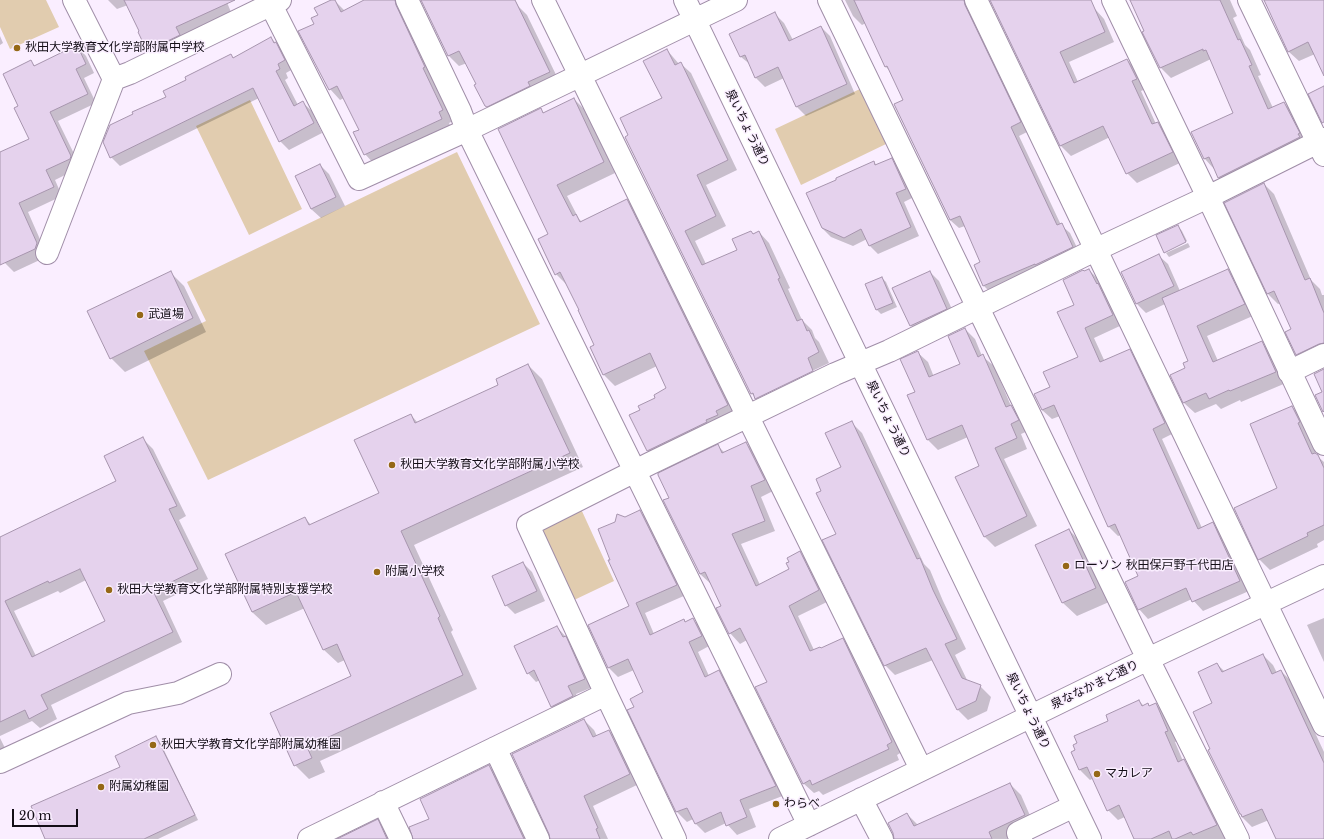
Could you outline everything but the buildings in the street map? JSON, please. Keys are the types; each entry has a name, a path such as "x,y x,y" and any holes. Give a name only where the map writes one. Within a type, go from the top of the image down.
{"street":[{"path":"47,253 114,79 74,0"},
{"path":"407,0 460,111 467,130 809,824"},
{"path":"543,0 579,76 921,769"},
{"name":"泉いちょう通り","path":"685,0 1090,839"},
{"path":"114,79 130,73 275,2 359,179 467,130 736,0"},
{"path":"829,0 1148,659 1238,839"},
{"path":"976,0 1324,725"},
{"path":"1113,0 1208,197 1324,444"},
{"path":"675,839 528,525 748,416 889,351 1095,250 1322,145 1249,0"},
{"path":"1289,372 1324,355"},
{"name":"泉ななかまど通り","path":"780,839 861,798 1031,717 1148,659 1324,576"},
{"path":"0,762 128,703 178,693 220,674"},
{"path":"309,839 606,694"},
{"path":"495,748 538,839"},
{"path":"861,798 882,839"},
{"path":"383,802 401,839"},
{"path":"1021,839 1018,833 1074,806"}],"shaded area":[{"name":"秋田大学教育文化学部附属中学校","path":"0,0 46,0 59,27 10,49 0,27"},
{"path":"860,89 886,144 801,185 775,129"},
{"path":"250,100 302,209 249,235 196,126"},
{"path":"457,152 540,324 208,480 144,351 206,321 187,282"},
{"path":"581,509 614,581 572,601 543,539 544,527"}],"place":[{"name":"秋田大学教育文化学部附属中学校","path":"17,48"},
{"name":"武道場","path":"140,315"},
{"name":"秋田大学教育文化学部附属小学校","path":"392,465"},
{"name":"ローソン 秋田保戸野千代田店","path":"1066,566"},
{"name":"附属小学校","path":"377,572"},
{"name":"秋田大学教育文化学部附属特別支援学校","path":"109,590"},
{"name":"秋田大学教育文化学部附属幼稚園","path":"153,745"},
{"name":"マカレア","path":"1097,774"},
{"name":"附属幼稚園","path":"101,787"},
{"name":"わらべ","path":"776,804"}]}
